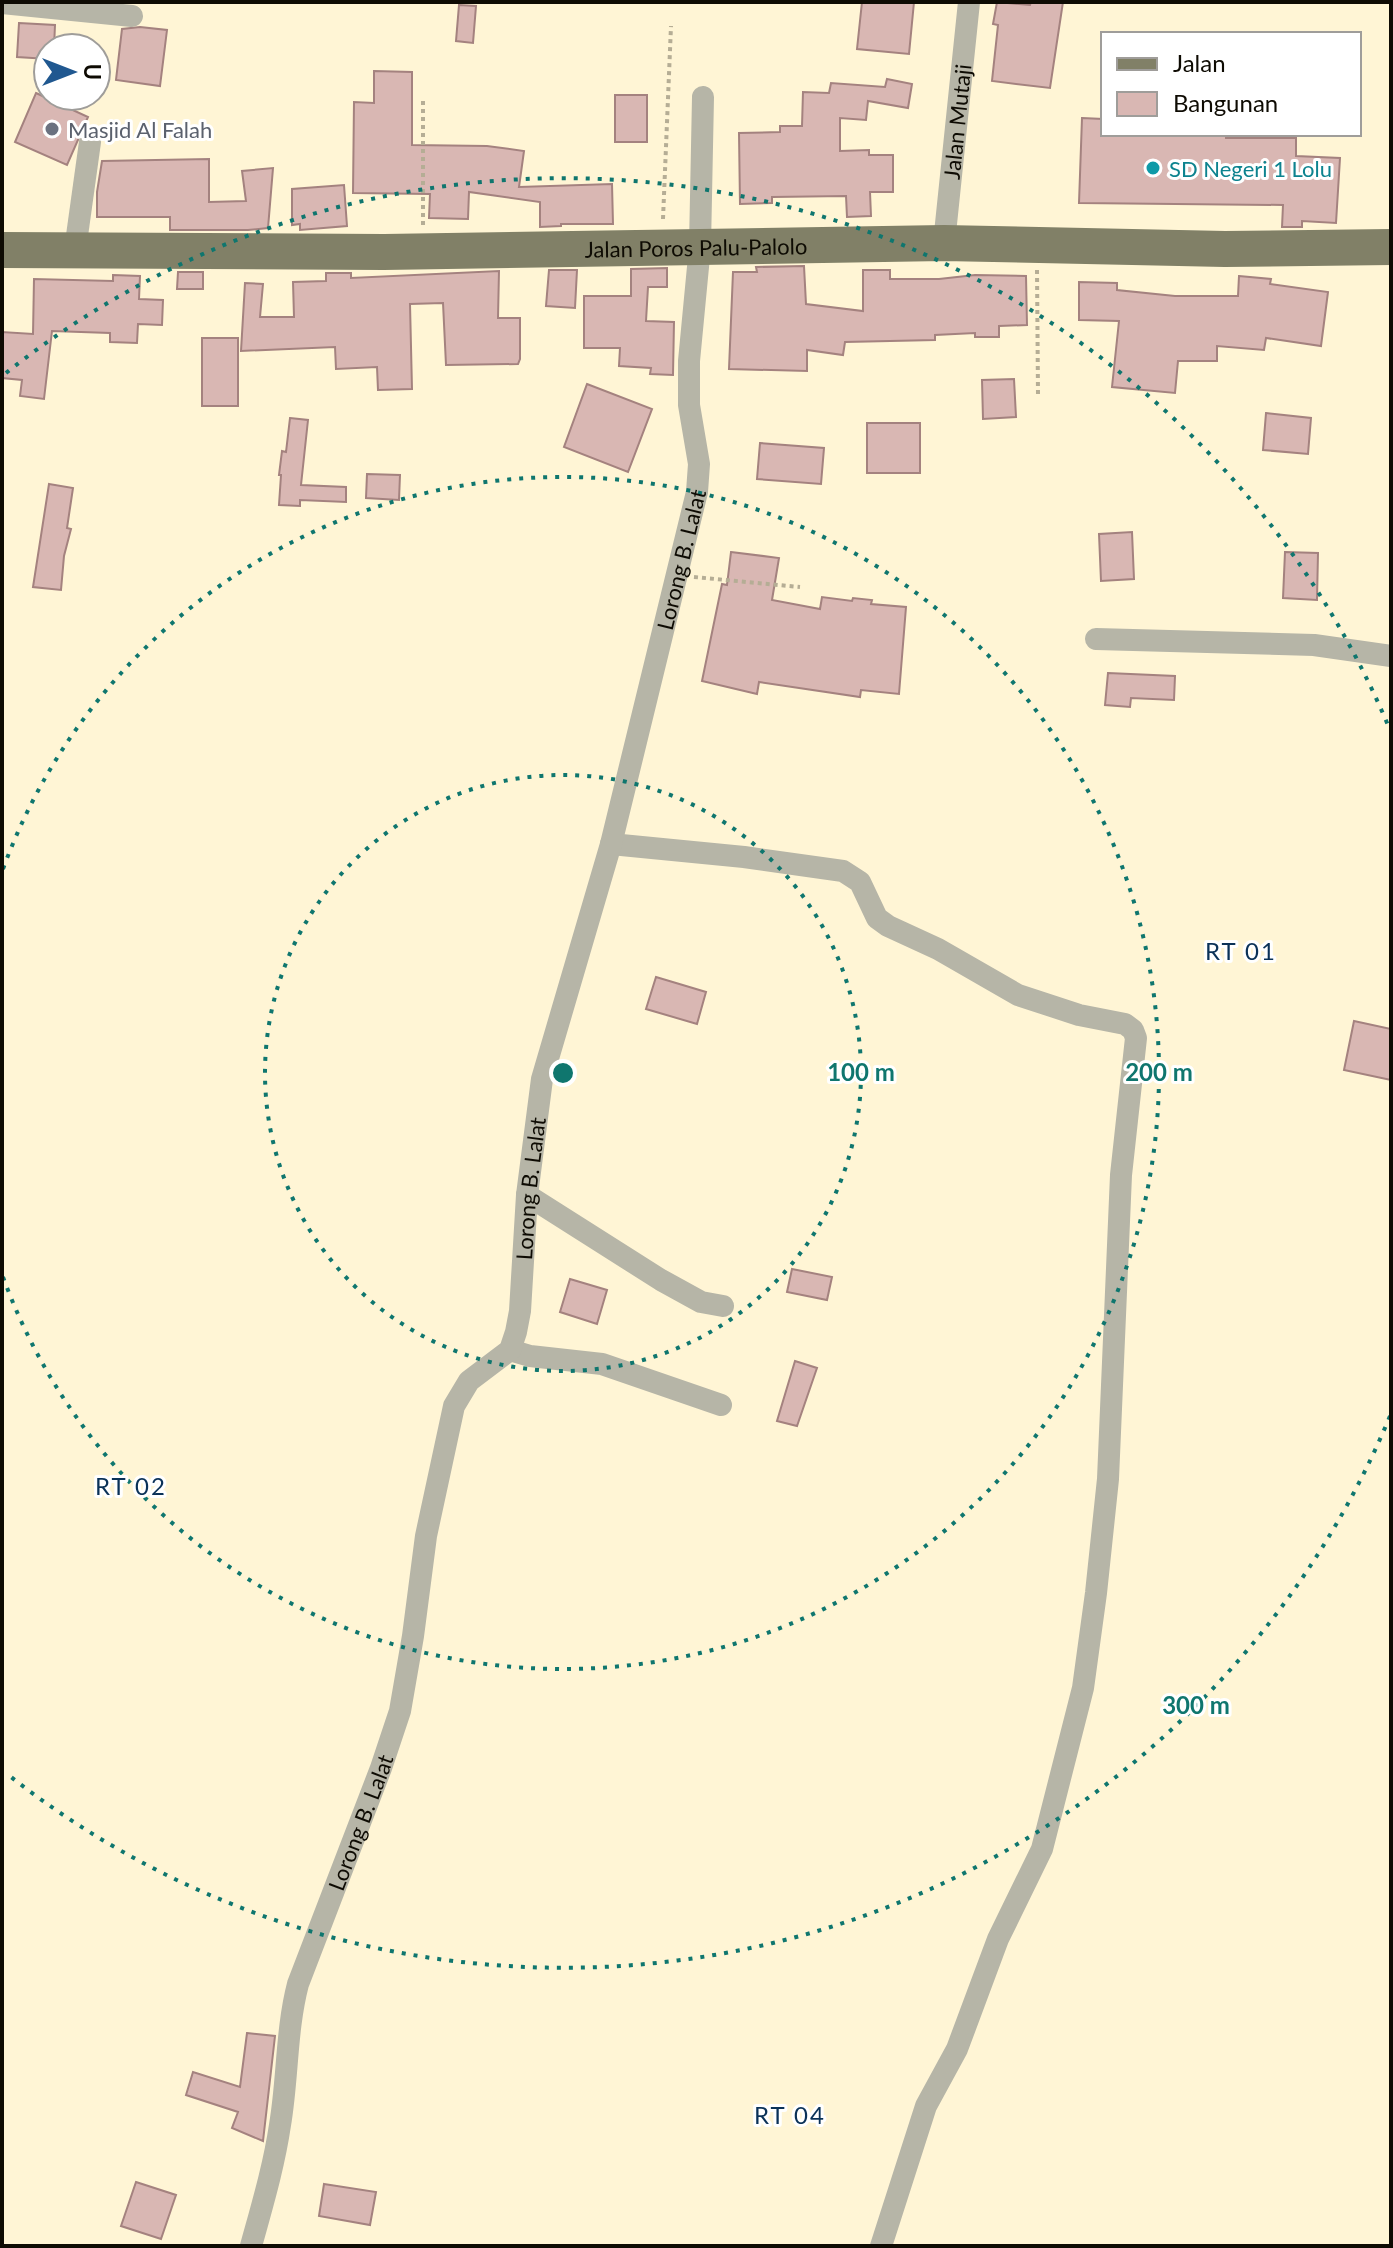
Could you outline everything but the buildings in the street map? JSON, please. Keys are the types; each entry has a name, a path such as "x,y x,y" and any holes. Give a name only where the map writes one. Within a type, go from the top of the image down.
{"main road":[{"name":"Jalan Poros Palu-Palolo","path":"2,250 423,251 944,243 1225,249 1391,247"}],"street":[{"name":"Jalan Mutaji","path":"944,243 969,2"},
{"path":"2,3 132,16"},
{"name":"Lorong B. Lalat","path":"251,2246 280,2125 291,2009 400,1711 426,1536 454,1406 469,1381 510,1350 520,1311 527,1195 542,1079 611,844 654,675 698,478 699,464 689,405 689,361 700,246 703,97"},
{"path":"75,250 90,142"},
{"path":"1096,639 1314,645 1391,656"},
{"path":"611,844 744,857 843,871 860,882 877,918 888,926 938,949 1018,995 1079,1015 1125,1024 1133,1030 1136,1038 1121,1175 1108,1479 1083,1688 1042,1849 989,1961 957,2049 926,2106 881,2246"},
{"path":"527,1195 661,1280 701,1302 723,1306"},
{"path":"510,1350 530,1356 602,1364 721,1405"}],"path":[{"path":"662,246 671,26"},
{"path":"423,101 423,251"},
{"path":"1037,246 1038,395"},
{"path":"676,575 800,587"}],"place":[{"name":"Masjid Al Falah","path":"52,129"},
{"name":"SD Negeri 1 Lolu","path":"1153,168"}],"district":[{"name":"RT 01","path":"1241,950"},
{"name":"RT 02","path":"131,1485"},
{"name":"RT 04","path":"790,2114"}]}
